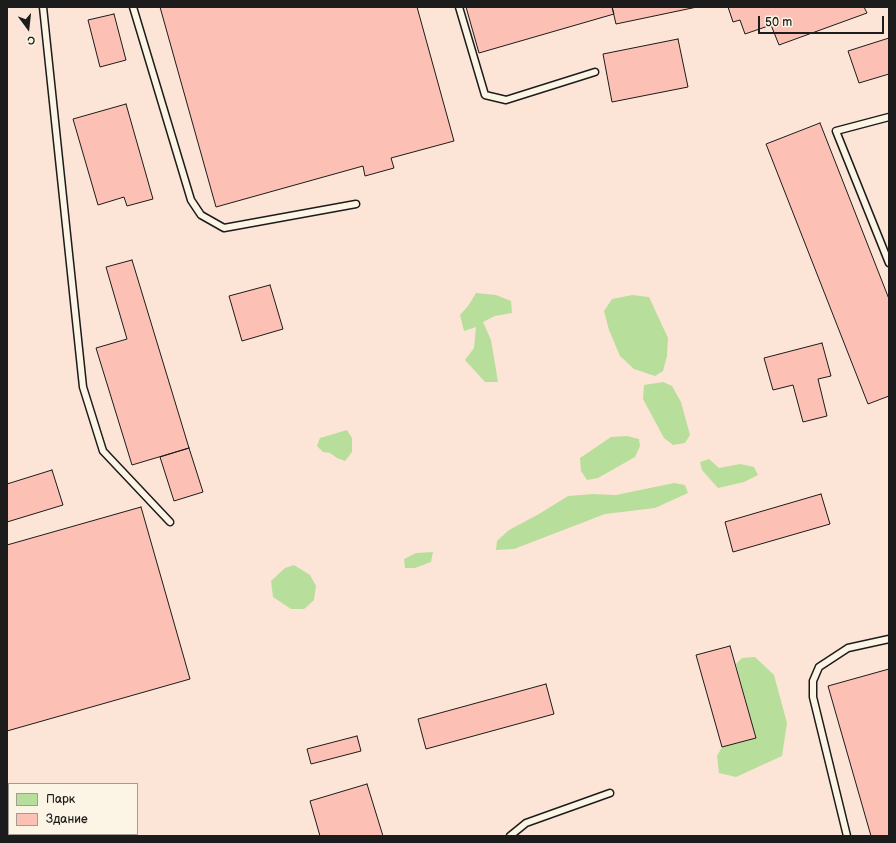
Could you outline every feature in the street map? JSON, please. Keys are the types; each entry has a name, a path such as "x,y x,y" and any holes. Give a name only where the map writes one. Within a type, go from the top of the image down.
{"lane":[{"path":"43,7 82,387 103,450 170,522"},
{"path":"133,7 191,200 201,215 224,228 356,204"},
{"path":"459,7 486,95 506,100 595,72"},
{"path":"889,118 836,131 889,263"},
{"path":"847,836 812,697 813,682 819,668 848,648 889,639"},
{"path":"510,836 526,823 610,793"}],"shaded area":[{"path":"7,7 889,7 889,836 7,836"}],"green space":[{"path":"476,293 496,295 511,301 512,313 495,316 483,322 491,340 498,382 485,382 465,360 474,348 476,327 464,331 460,315"},
{"path":"632,295 649,297 668,338 667,356 663,371 655,376 634,369 620,356 609,330 604,311 612,299"},
{"path":"663,382 672,386 681,402 690,435 685,443 673,445 664,438 643,399 644,385"},
{"path":"347,430 352,438 352,452 345,461 330,453 323,452 317,446 320,438"},
{"path":"627,436 639,439 640,446 635,457 598,478 587,480 581,471 580,458 611,437"},
{"path":"709,459 719,468 740,464 754,467 758,475 744,482 718,488 702,470 700,462"},
{"path":"674,483 685,485 688,493 655,508 605,514 514,549 496,550 497,541 509,530 568,496 593,494 616,495"},
{"path":"433,552 431,562 415,568 405,568 404,559 416,553"},
{"path":"294,565 310,575 316,586 314,600 304,609 291,609 273,597 271,581 285,568"},
{"path":"755,657 774,675 787,723 782,756 736,777 719,773 717,756 722,747 756,738 736,664 742,658"}],"building":[{"path":"160,7 417,7 454,141 391,158 394,168 365,176 363,166 216,207"},
{"path":"466,7 612,7 614,14 479,53"},
{"path":"612,7 697,7 616,24"},
{"path":"728,7 864,7 867,13 779,45 771,25 745,34 740,20 733,22"},
{"path":"114,14 126,60 100,67 88,20"},
{"path":"889,38 889,74 859,83 848,51"},
{"path":"678,39 688,87 612,102 603,54"},
{"path":"126,104 153,199 127,206 124,197 98,205 73,119"},
{"path":"820,123 889,299 889,396 868,404 766,144"},
{"path":"132,260 189,448 132,465 96,348 127,339 106,267"},
{"path":"270,285 283,329 242,341 229,296"},
{"path":"822,343 831,376 818,379 827,416 803,422 793,385 773,390 764,358"},
{"path":"189,448 203,492 174,501 160,457"},
{"path":"52,470 63,505 7,522 7,484"},
{"path":"821,494 830,524 733,552 725,522"},
{"path":"141,507 190,679 7,731 7,545"},
{"path":"730,646 756,738 722,747 696,655"},
{"path":"889,669 889,836 871,836 828,686"},
{"path":"546,684 554,714 426,749 418,719"},
{"path":"357,736 361,751 311,764 307,749"},
{"path":"367,784 383,836 320,836 310,801"}]}
